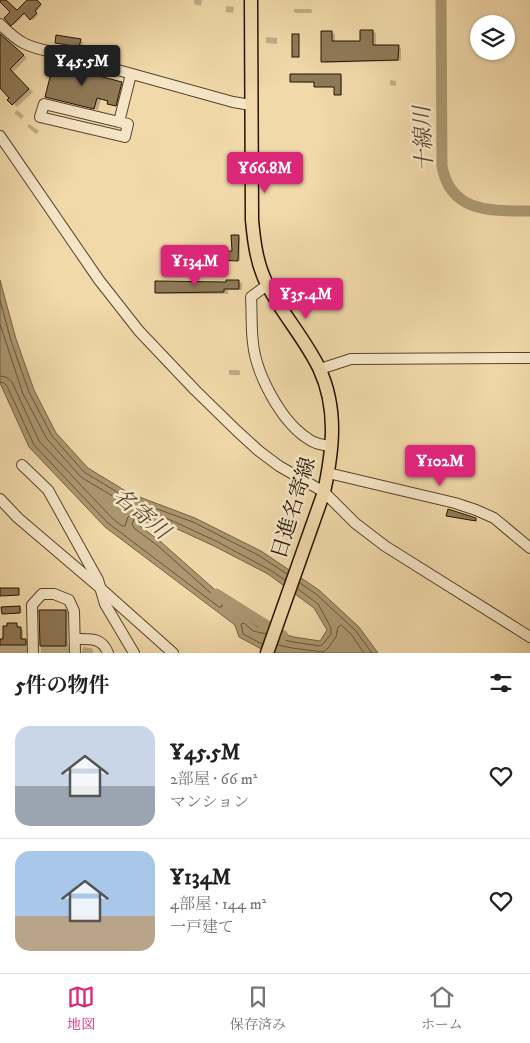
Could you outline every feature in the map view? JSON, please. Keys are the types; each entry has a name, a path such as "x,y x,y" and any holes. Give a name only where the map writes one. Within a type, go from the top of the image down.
{"main road":[{"name":"日進名寄線","path":"251,0 252,220 259,265 267,285 306,344 320,369 331,407 332,446 328,473 321,498 267,653"}],"street":[{"path":"0,24 10,34 31,48 53,52 233,102 251,105"},
{"path":"120,122 131,74"},
{"path":"44,104 120,122 128,124 124,137 40,117 44,104"},
{"path":"81,127 84,114"},
{"path":"0,136 99,280 139,331 195,390 259,451 385,546 530,637"},
{"path":"267,285 250,297 253,344 266,387 287,418 306,438 316,443 332,446"},
{"path":"320,369 351,359 530,358"},
{"path":"22,465 48,490 98,580 105,604 134,653"},
{"path":"328,473 476,510 494,518 530,548"},
{"path":"0,499 18,518 99,586 173,653"},
{"path":"33,653 32,604 42,594 54,594 69,600 74,611 75,653"},
{"path":"75,640 95,639 105,646 108,653"}],"water":[{"path":"0,280 16,339 34,390 56,433 88,468 129,493 195,518 261,551 319,590 359,627 378,653 269,653 239,637 235,625 105,527 29,447 0,383","holes":["162,522 268,574 314,608 327,630 320,641 294,637 256,626 161,542 136,523"]}],"building":[{"path":"0,0 6,0 17,10 27,0 37,0 41,4 35,11 37,13 30,20 24,13 11,26 4,18 10,12"},
{"path":"360,30 373,30 373,45 399,45 398,60 321,62 321,31 332,31 332,41 360,41"},
{"path":"0,34 24,55 10,69 29,89 12,105 7,100 9,98 0,88"},
{"path":"292,34 299,34 299,57 292,57"},
{"path":"56,35 81,39 79,47 55,43"},
{"path":"72,64 92,70 91,74 122,82 116,106 107,104 108,101 97,98 94,109 45,97 53,65 71,69"},
{"path":"290,74 341,74 341,95 334,95 334,87 314,87 314,82 290,82"},
{"path":"231,235 239,235 238,261 218,260 217,252 232,251"},
{"path":"226,280 239,280 239,289 224,289 224,292 155,293 155,281 226,282"},
{"path":"448,509 476,518 476,521 446,516"},
{"path":"0,588 19,588 19,595 0,596"},
{"path":"20,606 20,613 2,614 1,607"},
{"path":"39,610 66,610 66,646 40,646"},
{"path":"7,623 17,623 17,627 21,627 21,639 26,639 26,645 0,645 0,639 3,639 3,626 7,626"}],"waterway":[{"name":"十線川","path":"441,0 442,166 447,181 454,193 463,201 475,206 501,211 530,211"},
{"name":"名寄川","path":"216,594 283,636"}]}
